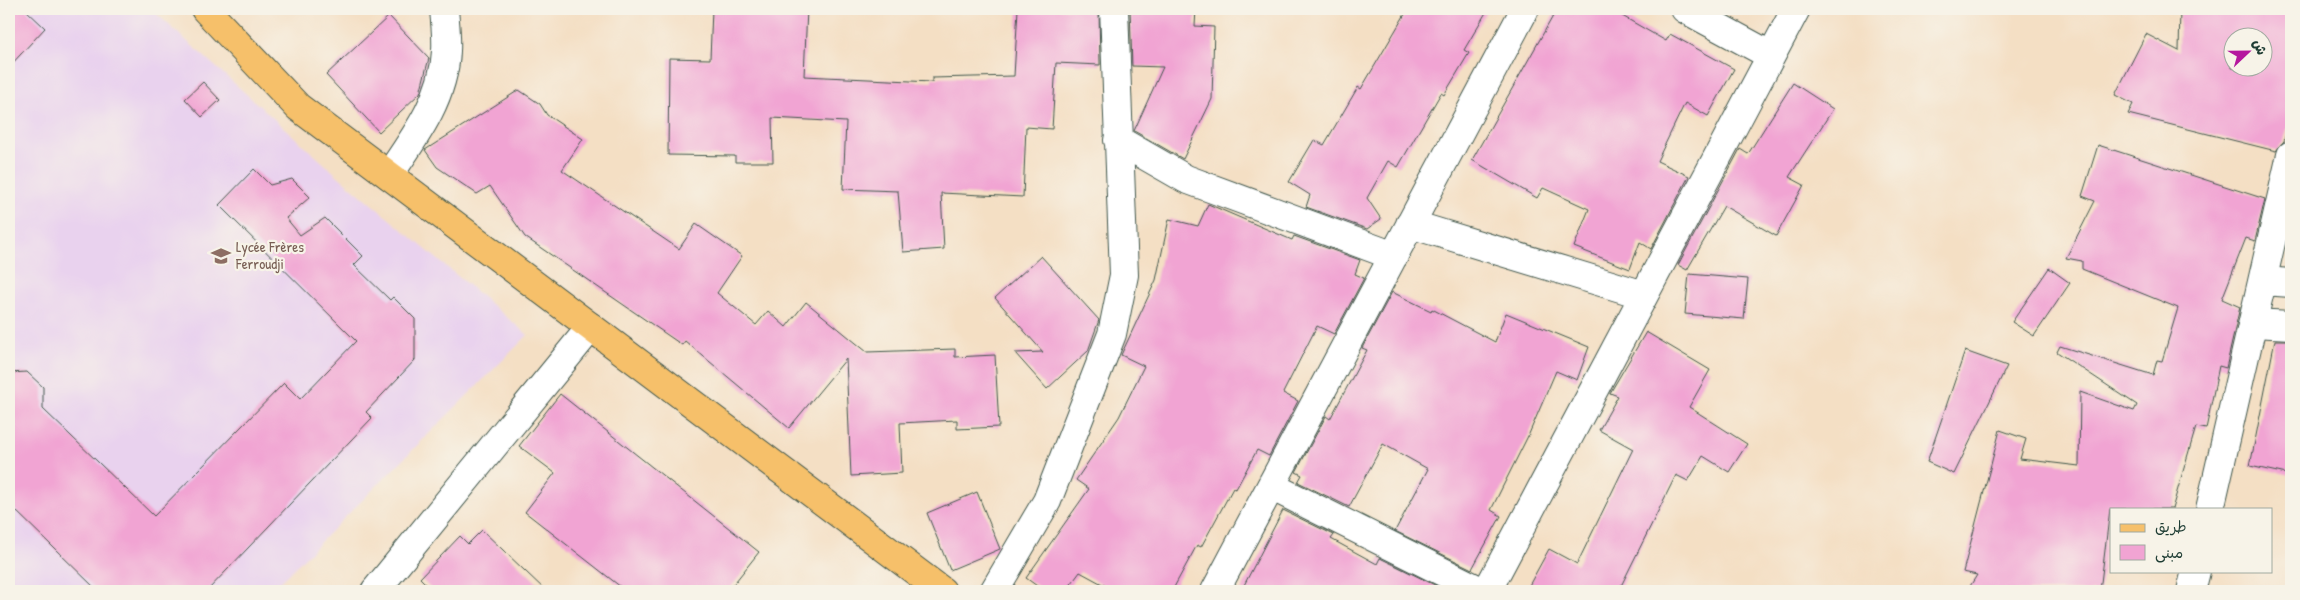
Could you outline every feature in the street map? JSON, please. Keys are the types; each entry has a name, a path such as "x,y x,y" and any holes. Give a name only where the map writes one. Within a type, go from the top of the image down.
{"main road":[{"path":"205,9 298,107 942,591"}],"street":[{"path":"389,175 422,126 441,83 446,51 444,9"},
{"path":"994,591 1047,502 1112,334 1124,276 1114,9"},
{"path":"1215,591 1525,9"},
{"path":"1686,9 1770,55"},
{"path":"1487,591 1796,9"},
{"path":"1118,140 1186,179 1394,256"},
{"path":"2210,508 2291,155"},
{"path":"1410,224 1644,295"},
{"path":"2262,281 2291,283"},
{"path":"2253,324 2291,325"},
{"path":"375,591 591,327"},
{"path":"1271,486 1481,591"},
{"path":"2191,591 2196,572"}],"shaded area":[{"name":"Lycée Frères Ferroudji","path":"9,9 151,9 338,176 528,335 271,591 9,591"}],"building":[{"path":"9,9 25,9 45,28 9,67"},
{"path":"712,9 807,9 804,76 932,82 932,78 1014,76 1018,9 1099,9 1100,65 1056,63 1052,129 1026,127 1023,197 941,193 944,249 903,252 898,191 843,189 846,122 772,118 773,162 735,162 735,156 668,155 669,58 710,59"},
{"path":"1130,9 1196,9 1195,26 1214,27 1212,99 1183,159 1134,131 1163,67 1132,66"},
{"path":"1408,9 1488,9 1464,50 1469,53 1444,95 1441,93 1398,167 1388,161 1367,198 1381,219 1367,229 1306,207 1310,195 1289,182 1314,140 1324,145 1358,87 1361,89"},
{"path":"1557,9 1610,9 1666,41 1670,34 1734,69 1708,116 1685,103 1657,161 1689,176 1651,249 1640,242 1630,269 1574,247 1589,209 1543,188 1537,198 1472,160"},
{"path":"2180,9 2278,9 2291,12 2291,114 2284,141 2276,151 2128,114 2133,104 2115,95 2146,34 2179,51"},
{"path":"389,16 429,58 420,93 379,132 326,75"},
{"path":"203,82 220,100 202,117 185,99"},
{"path":"1793,83 1833,109 1789,177 1804,185 1776,236 1724,206 1687,270 1678,265 1740,149 1748,154"},
{"path":"519,90 540,104 547,115 583,139 562,170 679,249 696,224 742,256 717,293 756,325 768,311 786,327 806,302 867,352 955,349 955,357 995,355 999,427 957,429 957,420 900,423 902,473 851,476 846,359 789,428 685,341 682,345 525,237 490,186 477,194 437,167 425,150"},
{"path":"2098,145 2265,199 2255,241 2246,238 2222,299 2240,307 2226,368 2219,366 2206,429 2196,427 2172,508 2110,508 2100,591 1967,591 1977,575 1963,572 2000,430 2026,439 2020,459 2079,466 2080,392 2134,411 2137,405 2057,352 2060,346 2153,375 2157,360 2162,361 2178,308 2082,269 2082,261 2066,258 2095,201 2082,196"},
{"path":"254,169 270,185 292,179 310,197 286,218 300,235 325,218 363,256 354,265 390,300 393,297 415,319 415,360 366,412 372,418 207,591 98,591 9,504 9,373 27,372 43,387 43,409 154,516 284,383 300,399 356,341 219,205"},
{"path":"1208,204 1292,240 1294,236 1360,260 1355,274 1364,278 1334,334 1317,326 1283,393 1298,401 1269,456 1257,450 1236,489 1233,488 1201,547 1197,545 1172,591 1115,591 1080,572 1066,591 1044,591 1026,578 1089,489 1076,480 1119,417 1144,366 1121,355 1156,280 1169,219 1198,226"},
{"path":"1041,256 1099,320 1088,351 1047,389 1015,353 1043,352 995,298"},
{"path":"2049,268 2070,283 2034,336 2012,322"},
{"path":"1689,274 1748,279 1744,319 1685,314"},
{"path":"1392,292 1431,311 1432,309 1495,342 1506,313 1589,347 1577,380 1556,371 1529,434 1491,510 1501,516 1472,569 1395,531 1428,469 1383,444 1349,507 1298,482 1302,475 1296,472 1326,416 1330,419 1367,350 1362,348"},
{"path":"1646,332 1710,370 1689,407 1747,444 1729,472 1703,456 1688,481 1676,475 1620,588 1626,591 1526,591 1549,549 1577,564 1633,449 1599,430 1618,396 1610,393"},
{"path":"2275,340 2291,340 2291,475 2250,466"},
{"path":"1965,351 2007,366 1954,474 1927,462"},
{"path":"560,394 759,552 728,591 626,591 525,512 555,473 519,446"},
{"path":"977,492 1000,549 950,570 927,513"},
{"path":"1283,510 1334,535 1331,539 1377,564 1380,558 1447,591 1241,591"},
{"path":"482,530 546,591 433,591 420,578 460,536 468,544"}],"place":[{"name":"Lycée Frères Ferroudji","path":"221,256"}]}
